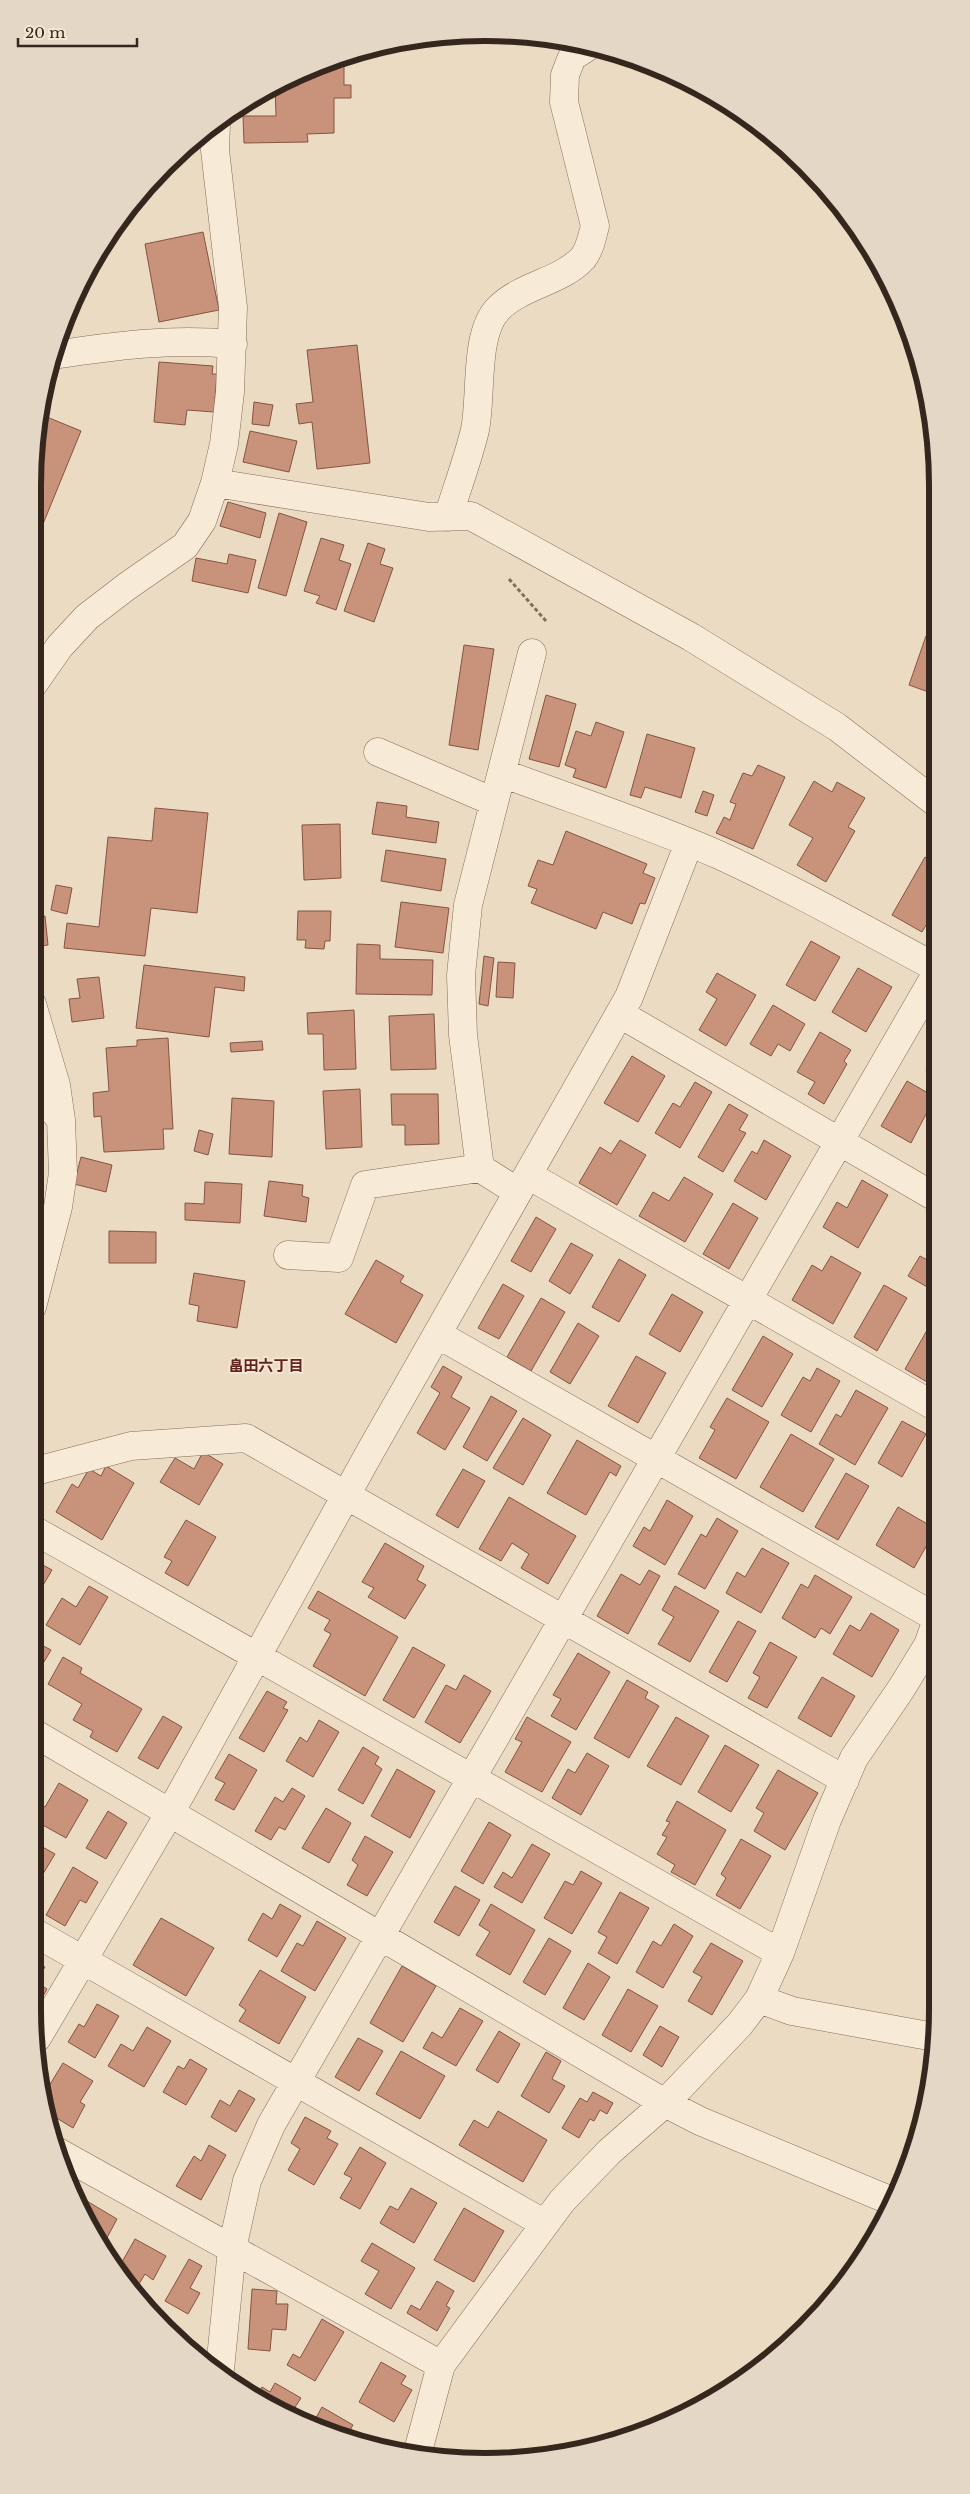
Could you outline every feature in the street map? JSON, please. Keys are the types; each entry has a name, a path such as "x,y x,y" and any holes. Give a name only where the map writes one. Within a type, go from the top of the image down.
{"street":[{"path":"448,517 474,430 480,400 482,350 488,323 499,308 513,298 582,258 590,245 595,226 564,102 564,75 572,57 580,52"},
{"path":"41,672 60,646 87,617 126,587 186,546 202,521 215,483 224,444 233,344 233,307 215,150 216,133"},
{"path":"61,354 144,342 198,340 233,344"},
{"path":"215,483 429,517 471,516 690,637 838,727 929,798"},
{"path":"480,1168 463,1035 462,975 468,905 532,653"},
{"path":"378,752 494,802"},
{"path":"502,773 689,843 812,901 929,964"},
{"path":"42,2030 170,1812 437,1334 629,998 689,843"},
{"path":"220,2365 232,2249 248,2181 271,2125 929,986"},
{"path":"620,1014 929,1193"},
{"path":"41,1034 56,1085 61,1120 64,1172 60,1199 41,1272"},
{"path":"41,1096 61,1120"},
{"path":"288,1255 339,1258 365,1184 480,1168 523,1183 748,1300 929,1403"},
{"path":"437,1334 929,1615"},
{"path":"41,1470 131,1446 246,1438 845,1780"},
{"path":"41,1534 780,1953"},
{"path":"419,2448 441,2365 562,2201 609,2152 665,2103 740,2024 759,1999 780,1953 805,1878 854,1758 901,1690 929,1642"},
{"path":"41,1737 665,2103 700,2121 886,2199"},
{"path":"41,1936 545,2224"},
{"path":"759,1999 792,2011 928,2036"},
{"path":"67,2157 441,2365"}],"path":[{"path":"504,574 548,623"}],"building":[{"path":"344,64 344,85 351,85 351,98 334,98 334,133 307,134 308,142 244,143 243,116 276,116 275,94 315,75"},
{"path":"203,232 219,310 159,322 145,244"},
{"path":"357,345 370,463 317,469 312,422 299,424 296,404 313,402 307,350"},
{"path":"159,362 213,366 212,374 217,374 214,412 187,410 185,425 154,422"},
{"path":"254,402 273,405 269,426 252,424"},
{"path":"47,417 81,431 43,524 41,523 42,456"},
{"path":"250,431 297,441 289,472 243,462"},
{"path":"228,502 266,513 260,538 220,526"},
{"path":"279,513 307,522 286,596 258,588"},
{"path":"321,538 344,545 339,560 351,564 336,610 316,603 320,596 304,591"},
{"path":"368,543 385,549 380,564 393,568 374,622 344,611"},
{"path":"229,554 256,560 248,593 192,581 196,558 227,564"},
{"path":"926,636 929,637 929,692 909,685"},
{"path":"464,645 494,649 478,750 449,745"},
{"path":"546,695 576,704 559,767 529,759"},
{"path":"596,722 624,732 606,788 573,777 576,769 565,765 576,731 591,736"},
{"path":"647,734 695,748 681,798 645,787 641,798 630,795"},
{"path":"758,765 785,777 753,849 716,833 724,817 730,820 736,804 730,802 743,773 752,776"},
{"path":"814,781 832,792 837,782 865,798 848,827 855,831 826,882 797,865 813,838 789,825"},
{"path":"703,791 714,795 707,816 695,812"},
{"path":"377,802 407,806 406,817 439,822 436,843 372,834"},
{"path":"155,808 208,813 197,913 151,908 145,956 64,948 67,923 99,927 108,837 152,841"},
{"path":"340,824 341,878 304,880 302,825"},
{"path":"566,831 647,864 643,873 655,878 645,904 640,903 632,924 603,912 596,929 531,903 537,889 528,886 538,860 553,865"},
{"path":"386,850 446,859 441,891 381,881"},
{"path":"925,857 929,859 929,920 922,932 892,915"},
{"path":"56,885 72,888 67,914 51,910"},
{"path":"401,902 449,908 443,953 395,947"},
{"path":"298,911 331,911 330,941 325,941 324,949 305,948 306,940 297,940"},
{"path":"41,916 45,916 48,945 41,946"},
{"path":"811,941 840,957 815,1001 786,985"},
{"path":"357,944 380,945 380,959 433,960 432,995 356,994"},
{"path":"484,956 494,958 488,1006 479,1004"},
{"path":"498,962 515,963 513,998 496,997"},
{"path":"144,965 245,977 244,991 215,987 209,1037 136,1028"},
{"path":"858,968 892,987 866,1032 832,1012"},
{"path":"717,973 756,995 726,1046 699,1030 717,999 706,992"},
{"path":"99,977 104,1018 72,1022 69,999 80,998 77,979"},
{"path":"773,1005 805,1024 790,1051 778,1044 771,1056 750,1044"},
{"path":"354,1010 356,1069 324,1070 323,1034 308,1034 307,1013"},
{"path":"434,1014 436,1069 391,1070 389,1016"},
{"path":"820,1032 851,1050 844,1061 847,1064 824,1104 808,1094 815,1082 797,1072"},
{"path":"168,1038 173,1129 163,1129 164,1149 104,1152 101,1116 94,1117 93,1093 109,1091 106,1048 137,1046 137,1040"},
{"path":"262,1041 263,1050 231,1052 230,1043"},
{"path":"632,1056 665,1076 638,1122 604,1103"},
{"path":"907,1081 929,1094 929,1108 911,1143 881,1126"},
{"path":"695,1082 712,1092 680,1148 655,1133 673,1103 680,1107"},
{"path":"360,1089 362,1147 326,1149 323,1091"},
{"path":"391,1094 438,1094 439,1144 405,1145 405,1125 392,1125"},
{"path":"232,1098 274,1101 272,1157 229,1154"},
{"path":"729,1104 748,1115 739,1130 746,1133 723,1172 698,1157"},
{"path":"199,1130 213,1134 208,1155 194,1151"},
{"path":"620,1140 646,1155 617,1205 579,1183 600,1147 611,1154"},
{"path":"764,1140 791,1156 766,1200 734,1181 752,1151 757,1154"},
{"path":"81,1157 112,1165 106,1192 74,1184"},
{"path":"684,1177 713,1194 685,1242 639,1216 653,1192 669,1201"},
{"path":"862,1180 888,1195 858,1248 823,1227 837,1202 847,1208"},
{"path":"269,1181 303,1185 302,1196 309,1198 306,1222 264,1216"},
{"path":"205,1182 242,1184 240,1223 185,1220 185,1203 204,1204"},
{"path":"733,1203 758,1218 729,1269 703,1254"},
{"path":"536,1217 556,1229 531,1272 511,1261"},
{"path":"109,1231 156,1232 156,1263 109,1263"},
{"path":"571,1243 593,1255 570,1294 549,1281"},
{"path":"831,1256 861,1273 833,1324 792,1300 812,1265 822,1271"},
{"path":"920,1256 929,1261 929,1288 908,1276"},
{"path":"619,1259 646,1275 619,1322 592,1307"},
{"path":"376,1260 404,1276 400,1282 423,1295 396,1343 345,1314"},
{"path":"194,1273 245,1281 237,1328 197,1321 199,1306 189,1304"},
{"path":"503,1284 524,1296 499,1339 478,1328"},
{"path":"884,1285 907,1298 877,1351 854,1337"},
{"path":"672,1294 703,1312 680,1352 649,1334"},
{"path":"541,1298 565,1312 531,1371 507,1357"},
{"path":"578,1323 599,1336 570,1384 550,1372"},
{"path":"929,1327 929,1378 927,1382 905,1369"},
{"path":"763,1336 793,1354 762,1407 732,1390"},
{"path":"636,1356 666,1373 638,1423 608,1406"},
{"path":"443,1366 462,1377 451,1397 470,1408 445,1450 417,1433 440,1393 431,1387"},
{"path":"817,1368 840,1381 811,1432 781,1415 803,1377 810,1381"},
{"path":"856,1390 888,1408 855,1465 819,1444 836,1414 841,1417"},
{"path":"491,1396 517,1411 487,1461 463,1447"},
{"path":"727,1398 769,1422 736,1479 699,1458 715,1430 710,1427"},
{"path":"523,1418 551,1435 523,1485 493,1468"},
{"path":"902,1421 926,1434 902,1477 878,1463"},
{"path":"791,1434 834,1459 803,1512 760,1487"},
{"path":"577,1440 621,1466 616,1476 610,1472 586,1515 547,1493"},
{"path":"203,1452 223,1464 199,1505 160,1482 175,1458 194,1469"},
{"path":"106,1466 134,1483 102,1540 56,1512 72,1484 78,1488 89,1469 101,1476"},
{"path":"463,1469 485,1481 458,1528 436,1515"},
{"path":"846,1473 869,1486 838,1540 815,1527"},
{"path":"509,1497 576,1536 548,1584 521,1568 529,1554 512,1543 501,1561 479,1549"},
{"path":"667,1500 693,1516 665,1565 633,1546 644,1527 650,1531"},
{"path":"898,1507 929,1525 929,1541 914,1568 876,1545"},
{"path":"717,1518 738,1531 705,1589 678,1574 701,1534 706,1537"},
{"path":"186,1520 216,1537 188,1586 165,1573 172,1561 164,1557"},
{"path":"385,1543 424,1566 417,1580 426,1585 405,1619 368,1597 374,1588 362,1582"},
{"path":"762,1548 789,1563 761,1613 726,1593 737,1572 745,1577"},
{"path":"41,1564 52,1570 41,1589"},
{"path":"649,1570 660,1576 628,1634 597,1616 621,1574 640,1585"},
{"path":"815,1575 852,1597 830,1634 821,1628 815,1638 782,1618 801,1584 808,1588"},
{"path":"89,1586 108,1597 80,1645 46,1625 62,1598 76,1607"},
{"path":"675,1586 719,1611 690,1662 658,1644 674,1617 662,1610"},
{"path":"318,1591 398,1637 365,1696 313,1666 331,1634 324,1630 330,1620 308,1608"},
{"path":"871,1613 899,1630 872,1677 833,1654 850,1625 860,1631"},
{"path":"738,1621 756,1631 727,1682 709,1672"},
{"path":"770,1642 797,1657 767,1708 748,1698 760,1677 753,1673"},
{"path":"41,1645 51,1650 41,1667"},
{"path":"413,1647 445,1665 414,1718 383,1700"},
{"path":"578,1653 610,1672 576,1730 551,1716 561,1699 553,1695"},
{"path":"63,1657 82,1668 80,1673 142,1709 117,1752 90,1737 93,1731 73,1720 82,1704 48,1684"},
{"path":"464,1675 491,1691 460,1743 425,1722 446,1685 456,1690"},
{"path":"822,1677 855,1696 831,1737 798,1718"},
{"path":"627,1680 648,1692 645,1698 659,1706 629,1758 594,1738"},
{"path":"267,1691 287,1702 283,1708 288,1710 264,1752 239,1738"},
{"path":"163,1716 182,1727 158,1769 138,1758"},
{"path":"527,1717 571,1742 542,1792 505,1772 522,1742 515,1739"},
{"path":"676,1717 709,1736 681,1785 647,1766"},
{"path":"319,1720 339,1732 313,1777 286,1761 300,1737 307,1742"},
{"path":"725,1745 759,1765 731,1812 698,1792"},
{"path":"363,1747 379,1757 375,1764 382,1769 363,1804 338,1790"},
{"path":"587,1753 609,1766 581,1815 552,1798 568,1769 575,1773"},
{"path":"229,1754 257,1770 234,1810 215,1800 225,1783 215,1778"},
{"path":"397,1769 435,1791 410,1838 371,1816"},
{"path":"778,1770 818,1793 785,1850 754,1831 764,1813 756,1808"},
{"path":"59,1783 88,1800 66,1838 41,1824 41,1804 45,1807"},
{"path":"292,1788 305,1796 285,1830 279,1827 271,1840 255,1831 275,1797 283,1802"},
{"path":"677,1801 726,1830 695,1885 671,1872 675,1865 657,1854 667,1837 662,1835 670,1822 666,1821"},
{"path":"326,1808 351,1823 329,1863 302,1848"},
{"path":"108,1811 127,1823 106,1859 86,1848"},
{"path":"489,1822 511,1835 483,1884 461,1871"},
{"path":"365,1836 393,1852 367,1896 347,1885 358,1865 352,1860"},
{"path":"741,1839 771,1856 740,1909 716,1895 726,1878 721,1874"},
{"path":"532,1844 550,1854 522,1903 494,1887 503,1872 512,1878"},
{"path":"41,1846 55,1854 41,1877"},
{"path":"73,1867 98,1882 86,1903 80,1900 65,1926 46,1915"},
{"path":"581,1871 602,1883 572,1934 544,1918 565,1881 573,1885"},
{"path":"455,1886 480,1900 459,1936 434,1922"},
{"path":"620,1892 649,1908 617,1964 598,1953 607,1937 598,1932"},
{"path":"280,1904 301,1916 277,1957 248,1940 263,1913 272,1919"},
{"path":"491,1904 535,1930 510,1975 476,1955 490,1932 479,1925"},
{"path":"161,1918 214,1948 186,1996 133,1965"},
{"path":"317,1921 346,1938 315,1991 281,1971 297,1943 303,1946"},
{"path":"674,1924 693,1936 663,1988 636,1972 653,1941 661,1946"},
{"path":"549,1938 571,1951 545,1995 523,1982"},
{"path":"711,1943 743,1961 712,2015 688,2001 702,1977 693,1972"},
{"path":"588,1963 610,1977 584,2020 563,2008"},
{"path":"41,1965 45,1967 41,1974"},
{"path":"402,1966 436,1986 403,2042 370,2023"},
{"path":"260,1970 306,1997 279,2044 239,2021 246,2010 239,2005"},
{"path":"41,1985 47,1989 41,2000"},
{"path":"628,1989 658,2006 631,2052 602,2035"},
{"path":"97,2004 119,2016 95,2058 68,2042 79,2024 84,2027"},
{"path":"460,2008 483,2021 456,2066 423,2048 432,2032 442,2038"},
{"path":"660,2026 679,2037 662,2067 643,2055"},
{"path":"147,2027 171,2041 144,2087 108,2066 121,2044 133,2051"},
{"path":"499,2031 520,2044 498,2083 476,2070"},
{"path":"358,2038 383,2051 359,2091 335,2077"},
{"path":"401,2051 445,2076 420,2119 376,2094"},
{"path":"546,2052 561,2061 552,2079 565,2086 549,2113 521,2096"},
{"path":"190,2059 207,2069 186,2105 163,2092 178,2066 184,2069"},
{"path":"63,2063 93,2081 80,2102 85,2105 73,2128 54,2117 48,2087"},
{"path":"239,2090 255,2099 236,2132 211,2117 220,2100 230,2106"},
{"path":"593,2092 613,2103 607,2114 600,2110 594,2121 590,2119 579,2138 562,2128 580,2098 587,2102"},
{"path":"498,2111 547,2140 523,2182 459,2145 474,2120 488,2128"},
{"path":"305,2117 331,2131 327,2138 338,2144 314,2185 288,2170 300,2149 291,2143"},
{"path":"209,2145 226,2155 201,2200 176,2186 194,2156 201,2161"},
{"path":"360,2147 386,2163 360,2209 340,2198 352,2178 344,2174"},
{"path":"411,2188 437,2203 414,2243 380,2223 390,2206 398,2210"},
{"path":"85,2200 117,2219 106,2239"},
{"path":"464,2208 504,2231 474,2282 434,2260"},
{"path":"135,2239 166,2256 153,2280 145,2274 139,2284 121,2263"},
{"path":"372,2243 415,2268 391,2309 365,2294 379,2271 361,2261"},
{"path":"189,2259 202,2266 190,2288 200,2293 188,2314 165,2301"},
{"path":"437,2281 454,2291 446,2306 450,2308 437,2331 407,2313 411,2305 420,2310"},
{"path":"252,2289 277,2291 276,2304 288,2304 286,2330 272,2329 270,2351 248,2349"},
{"path":"322,2319 344,2332 315,2381 287,2365 293,2354 300,2358"},
{"path":"381,2362 406,2376 401,2384 412,2390 394,2422 359,2402"},
{"path":"275,2383 301,2398 294,2409 260,2391 262,2387 270,2392"},
{"path":"322,2407 353,2425 349,2431 315,2419"}],"district":[{"name":"畠田六丁目","path":"266,1365"}]}
